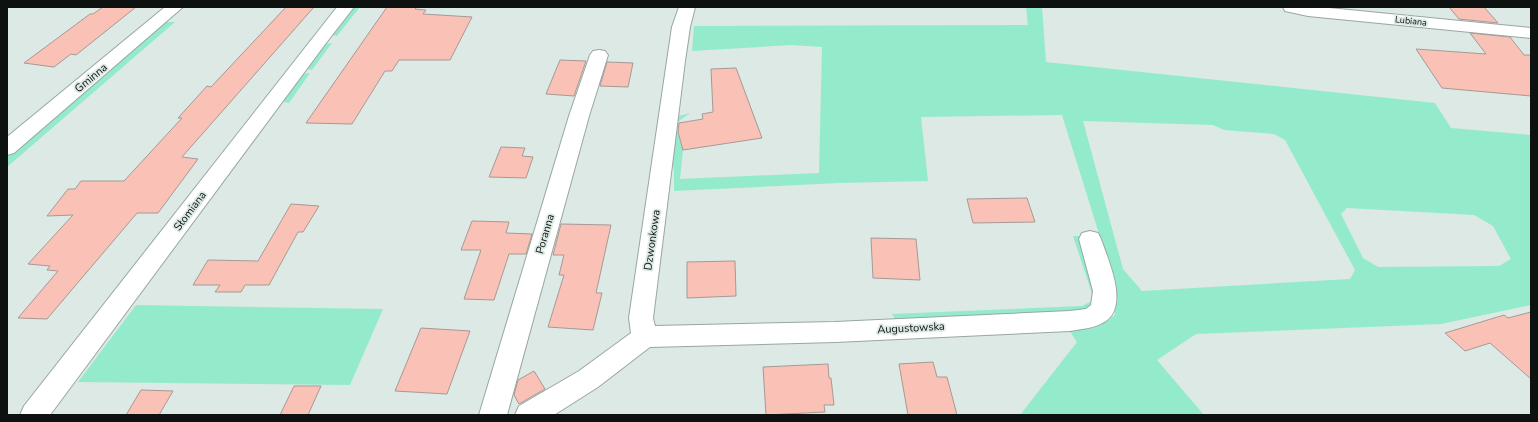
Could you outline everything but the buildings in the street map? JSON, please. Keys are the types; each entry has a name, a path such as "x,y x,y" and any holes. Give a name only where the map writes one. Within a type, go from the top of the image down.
{"street":[{"name":"Gminna","path":"7,148 175,7"},
{"name":"Słomiana","path":"34,415 320,39 346,7"},
{"name":"Dzwonkowa","path":"644,337 641,318 681,27 687,7"},
{"name":"Lubiana","path":"1291,7 1308,11 1531,32"},
{"name":"Poranna","path":"493,415 579,116 599,54"},
{"name":"Augustowska","path":"644,337 835,332 1070,321 1089,318 1099,313 1104,308 1106,298 1090,240"},
{"path":"529,415 574,389 644,337"}],"green space":[{"path":"354,7 360,7 337,36 332,35"},
{"path":"1026,7 1042,7 1046,62 1435,103 1451,128 1531,135 1531,305 1441,324 1196,334 1157,360 1204,415 1020,415 1077,342 1069,330 1083,329 1100,325 1105,323 1115,314 1110,269 1062,115 921,117 928,181 839,183 674,191 674,172 670,145 675,117 690,113 675,124 683,150 680,179 819,173 822,47 791,45 692,51 694,26 1028,25","holes":["1083,121 1213,125 1224,130 1274,134 1285,140 1355,270 1350,279 1142,291 1123,269","1347,208 1474,215 1493,226 1511,259 1499,266 1378,267 1363,258 1341,214"]},
{"path":"166,22 175,22 7,167 7,157"},
{"path":"332,43 312,70 305,69 323,44"},
{"path":"310,73 289,103 284,102 283,98 302,74"},
{"path":"1073,236 1081,236 1099,301 1095,306 1070,313 897,322 892,314 1082,306 1094,300"},
{"path":"136,305 383,309 350,385 78,382"}]}
